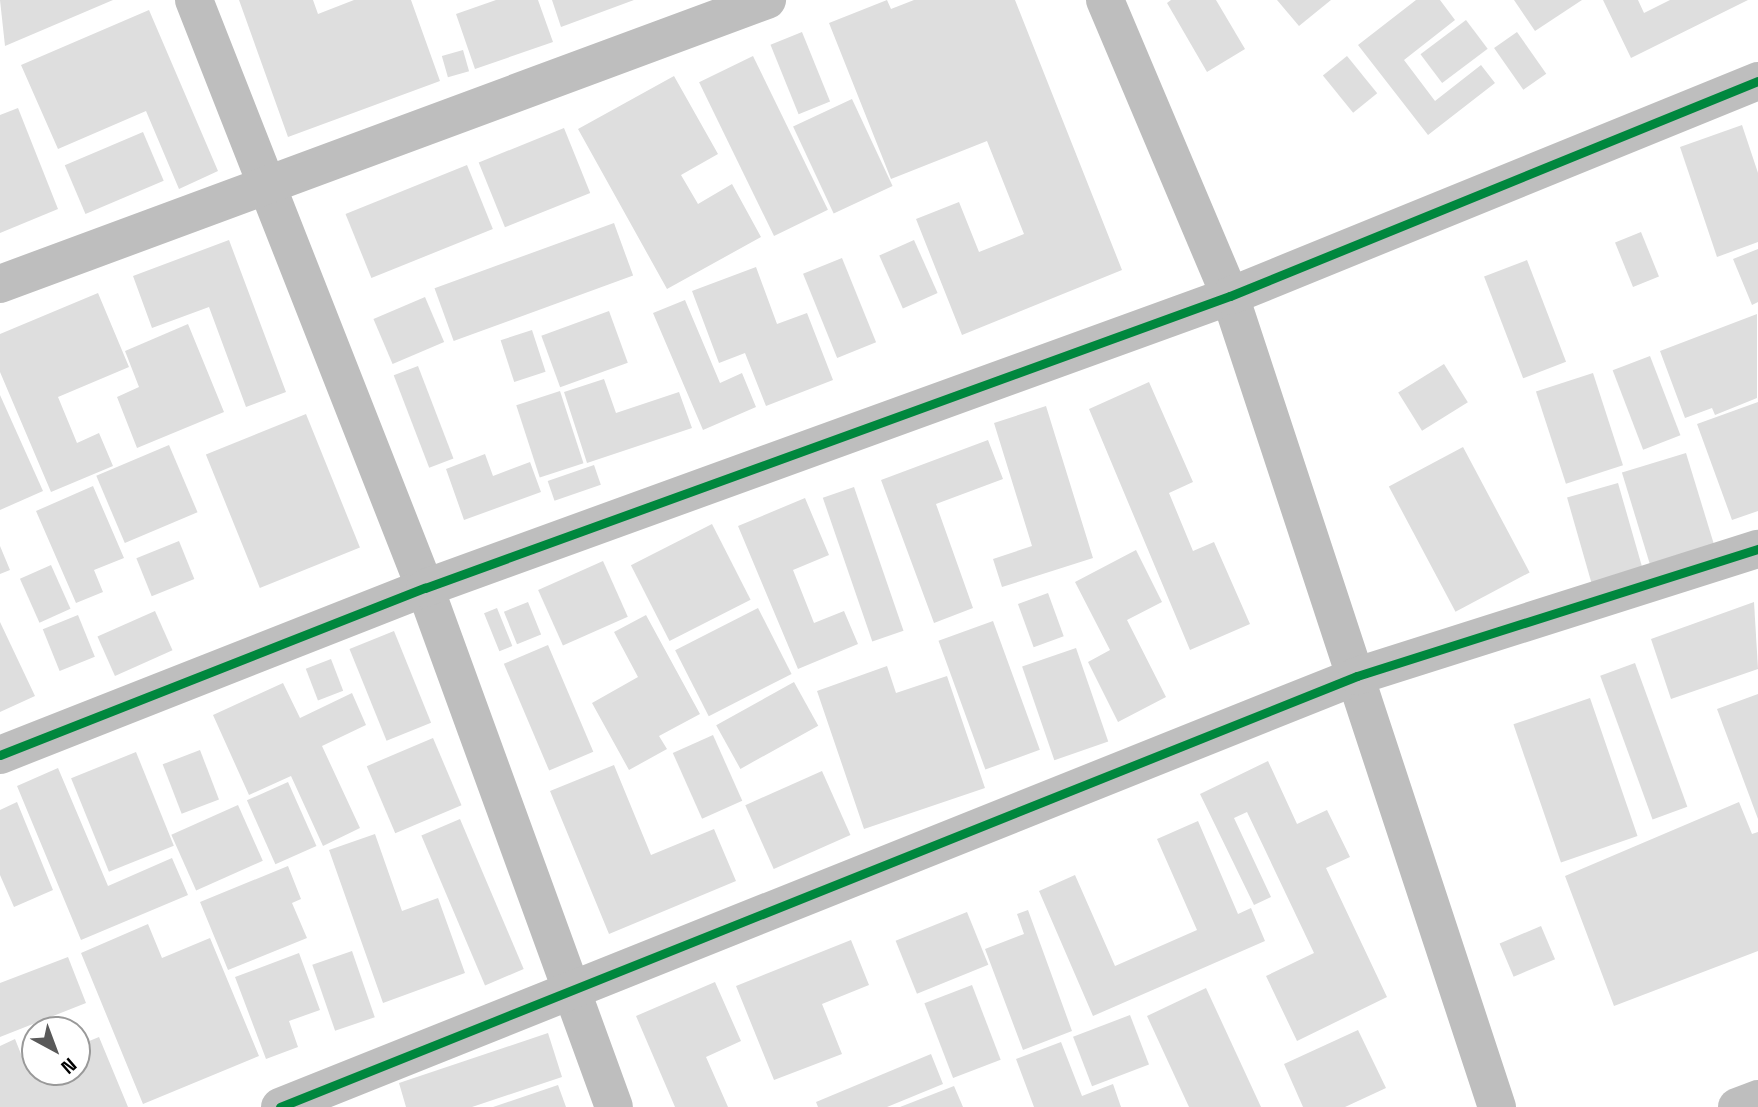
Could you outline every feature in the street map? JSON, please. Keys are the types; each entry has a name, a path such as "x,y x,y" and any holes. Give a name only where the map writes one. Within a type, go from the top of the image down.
{"street":[{"path":"194,0 264,184 425,588 614,1107"},
{"path":"0,284 264,184 767,0"},
{"path":"1105,0 1230,296 1497,1107"},
{"path":"0,755 425,588 1230,296 1758,81"},
{"path":"280,1107 1357,676 1758,549"},
{"path":"1737,1107 1758,1099"}],"building":[{"path":"0,0 113,0 5,46"},
{"path":"239,0 313,0 318,14 354,0 411,0 440,81 288,137"},
{"path":"496,0 538,0 553,42 475,69 456,14"},
{"path":"552,0 634,0 561,27"},
{"path":"887,0 891,9 914,0 1015,0 1122,270 962,335 916,219 959,202 979,252 1024,234 987,141 891,179 829,23"},
{"path":"1171,0 1216,0 1245,49 1207,72 1167,3"},
{"path":"1277,0 1331,0 1299,26"},
{"path":"1416,0 1440,0 1455,20 1404,60 1435,101 1481,65 1495,83 1428,135 1358,45"},
{"path":"1514,0 1582,0 1535,31"},
{"path":"1603,0 1638,0 1644,13 1670,0 1748,0 1631,58"},
{"path":"149,10 218,171 179,189 146,111 58,149 21,65"},
{"path":"1466,20 1488,49 1442,83 1420,54"},
{"path":"802,32 830,102 799,114 770,45"},
{"path":"1517,32 1546,74 1523,90 1494,48"},
{"path":"463,50 469,71 448,77 442,56"},
{"path":"753,56 828,210 774,236 699,82"},
{"path":"1347,56 1377,93 1353,113 1323,76"},
{"path":"674,76 718,154 681,175 698,204 732,184 761,237 667,289 578,129"},
{"path":"852,99 893,186 834,213 793,126"},
{"path":"18,108 58,209 0,233 0,115"},
{"path":"1742,125 1758,173 1758,242 1717,257 1680,147"},
{"path":"564,128 590,193 505,227 479,162"},
{"path":"143,132 164,181 85,214 65,165"},
{"path":"467,165 493,229 371,278 346,214"},
{"path":"614,223 633,276 454,341 435,288"},
{"path":"1641,232 1659,277 1633,287 1615,242"},
{"path":"229,240 286,392 246,407 209,307 152,328 133,276"},
{"path":"914,240 938,293 903,308 879,255"},
{"path":"1758,249 1758,302 1752,305 1733,259"},
{"path":"842,258 876,342 837,358 803,274"},
{"path":"1527,260 1566,362 1523,378 1484,276"},
{"path":"756,267 777,324 807,313 833,380 766,406 745,353 719,363 692,291"},
{"path":"98,293 129,367 58,397 77,443 99,433 113,466 51,492 0,372 0,334"},
{"path":"425,297 444,342 393,364 373,319"},
{"path":"685,300 720,383 742,373 756,407 703,430 653,313"},
{"path":"609,311 628,363 560,387 541,336"},
{"path":"1757,314 1757,398 1715,415 1712,408 1685,418 1660,351"},
{"path":"188,324 224,412 137,448 117,397 139,387 125,351"},
{"path":"532,330 546,372 514,382 501,340"},
{"path":"1650,356 1680,435 1643,450 1613,370"},
{"path":"1444,364 1468,402 1422,431 1398,393"},
{"path":"418,366 453,458 429,468 394,375"},
{"path":"1593,373 1623,465 1566,484 1536,392"},
{"path":"604,379 616,413 679,392 692,428 587,463 564,392"},
{"path":"1149,382 1193,482 1169,493 1193,551 1214,542 1250,624 1190,650 1089,409"},
{"path":"560,391 583,463 540,477 516,405"},
{"path":"0,395 43,491 0,510"},
{"path":"1758,402 1758,511 1732,520 1697,424"},
{"path":"1046,406 1093,558 1002,587 993,559 1032,546 994,423"},
{"path":"306,414 360,548 260,588 206,454"},
{"path":"988,440 1003,479 936,504 973,608 934,623 881,480"},
{"path":"169,445 198,512 125,543 96,476"},
{"path":"1463,447 1530,572 1455,612 1389,486"},
{"path":"1686,453 1717,554 1653,574 1622,473"},
{"path":"485,454 493,476 530,462 541,492 464,520 446,469"},
{"path":"594,465 601,485 555,501 548,481"},
{"path":"1618,483 1644,575 1594,590 1567,498"},
{"path":"93,486 124,558 94,570 103,592 76,603 36,511"},
{"path":"854,487 903,631 872,641 823,498"},
{"path":"805,498 829,555 793,570 814,623 844,611 858,644 798,669 738,526"},
{"path":"712,524 751,600 670,641 631,565"},
{"path":"179,541 194,579 152,596 136,558"},
{"path":"0,546 10,570 0,574"},
{"path":"1136,550 1162,602 1127,620 1166,697 1118,722 1088,662 1110,650 1075,582"},
{"path":"603,561 628,617 563,646 538,590"},
{"path":"51,565 71,609 39,623 20,579"},
{"path":"1048,593 1064,636 1034,647 1018,604"},
{"path":"528,602 541,634 517,644 504,612"},
{"path":"1754,602 1758,669 1671,699 1651,639"},
{"path":"497,608 512,646 499,651 484,613"},
{"path":"758,608 792,674 709,716 675,650"},
{"path":"155,611 172,650 115,676 97,637"},
{"path":"78,615 95,657 60,671 43,629"},
{"path":"646,615 700,714 659,736 667,749 629,770 592,703 638,677 614,632"},
{"path":"993,621 1040,750 985,770 938,641"},
{"path":"0,622 35,696 0,712"},
{"path":"394,631 431,723 387,741 349,649"},
{"path":"548,645 593,752 549,771 504,664"},
{"path":"1076,648 1108,742 1054,760 1022,667"},
{"path":"331,659 343,691 318,700 306,669"},
{"path":"1635,663 1687,807 1653,819 1600,676"},
{"path":"887,666 896,693 947,676 985,788 864,829 817,691"},
{"path":"794,682 818,726 740,769 716,725"},
{"path":"283,683 300,718 352,693 366,725 322,746 360,828 323,846 291,776 249,795 213,715"},
{"path":"1758,694 1758,819 1717,709"},
{"path":"1590,698 1638,836 1561,862 1513,724"},
{"path":"713,735 742,801 702,819 673,753"},
{"path":"433,738 462,805 395,833 367,766"},
{"path":"200,750 219,799 182,814 163,764"},
{"path":"136,752 174,846 109,872 71,778"},
{"path":"1268,761 1297,824 1327,810 1350,857 1326,868 1387,997 1297,1041 1266,976 1314,953 1247,812 1234,818 1271,897 1254,905 1200,794"},
{"path":"614,765 651,855 714,829 736,881 609,934 550,791"},
{"path":"58,768 108,886 172,858 188,895 81,940 17,786"},
{"path":"822,771 850,835 774,869 745,805"},
{"path":"288,782 316,846 275,864 247,800"},
{"path":"17,802 53,890 14,907 0,875 0,810"},
{"path":"1739,802 1752,834 1758,832 1758,951 1614,1006 1565,876"},
{"path":"238,805 263,861 196,890 171,835"},
{"path":"460,819 524,969 485,985 421,835"},
{"path":"1198,821 1238,914 1251,908 1265,941 1093,1016 1039,891 1075,875 1115,966 1197,930 1157,839"},
{"path":"375,834 402,911 438,898 465,973 383,1003 329,850"},
{"path":"288,866 301,899 292,903 307,938 228,970 200,902"},
{"path":"1028,910 1072,1031 1023,1050 985,949 1024,934 1017,914"},
{"path":"967,912 988,965 917,994 896,941"},
{"path":"148,924 162,958 210,938 259,1056 143,1104 81,953"},
{"path":"1541,926 1555,959 1514,977 1500,944"},
{"path":"851,940 869,985 822,1004 842,1054 774,1080 736,986"},
{"path":"352,951 375,1017 335,1031 312,965"},
{"path":"299,953 320,1010 289,1021 298,1047 266,1059 235,977"},
{"path":"68,957 86,1003 53,1016 21,1016 21,1029 0,1037 0,983"},
{"path":"715,982 741,1041 706,1057 728,1107 675,1107 636,1016"},
{"path":"972,985 1001,1060 953,1078 924,1003"},
{"path":"1206,988 1261,1107 1189,1107 1147,1016"},
{"path":"1130,1015 1149,1064 1092,1086 1073,1037"},
{"path":"1358,1030 1386,1088 1345,1107 1303,1107 1284,1064"},
{"path":"548,1033 562,1077 472,1107 406,1107 399,1083"},
{"path":"99,1037 128,1107 0,1107 0,1046 15,1039 21,1054 21,1086 91,1086 91,1040"},
{"path":"1061,1042 1082,1096 1113,1084 1121,1107 1034,1107 1016,1059"},
{"path":"931,1054 943,1084 887,1107 818,1107 816,1102"},
{"path":"558,1085 566,1107 493,1107"},
{"path":"954,1086 963,1107 900,1107"}],"cycle path":[{"path":"0,755 425,588 1230,296 1758,81"},
{"path":"280,1107 1357,676 1758,549"}]}
